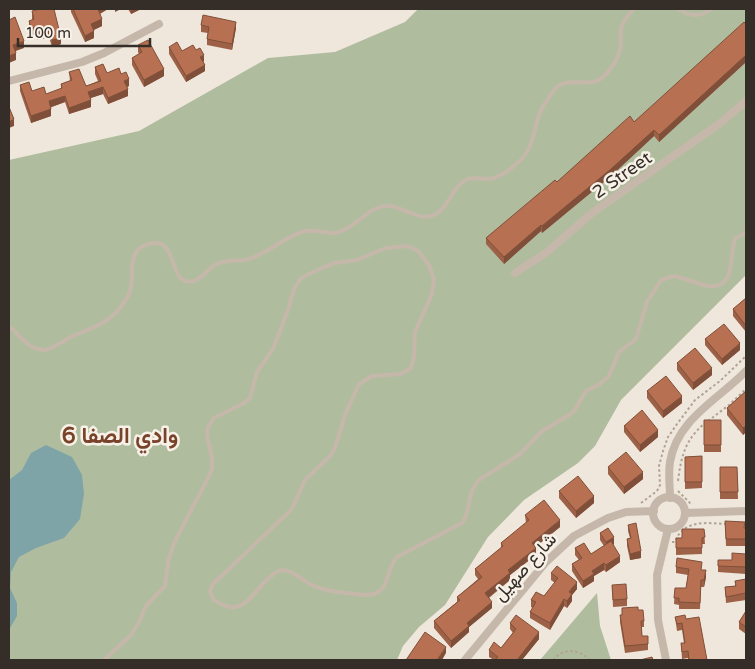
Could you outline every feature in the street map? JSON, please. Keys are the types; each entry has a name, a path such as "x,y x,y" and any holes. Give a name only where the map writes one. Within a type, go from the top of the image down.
{"street":[{"path":"9,81 82,62 104,53 159,24"},
{"name":"2 Street","path":"515,273 546,253 592,213 697,140 746,101"},
{"path":"670,498 670,463 674,447 681,432 692,419 746,371"},
{"path":"670,498 675,498 682,504 685,513 682,523 668,529 663,528 656,521 654,511 657,503 670,498"},
{"name":"شارع صهيل","path":"465,660 546,562 574,536 590,526 626,512 654,511"},
{"path":"685,513 746,511"},
{"path":"666,660 658,620 657,575 668,529"}],"lane":[{"path":"9,326 27,345 39,350 46,350 100,325 112,317 122,306 130,292 134,254 146,245 153,243 160,244 171,253 177,273 184,280 190,281 200,278 217,264 224,261 250,259 301,232 314,230 334,233 343,231 371,212 382,207 394,207 424,217 436,214 465,180 494,178 520,161 530,149 540,112 556,87 565,83 594,82 603,77 618,56 621,43 621,27 634,9"},
{"path":"678,9 696,16 711,9"},
{"path":"104,660 131,635 146,606 165,586 168,562 174,543 212,469 212,457 207,436 208,427 214,418 250,398 257,372 273,349 294,289 301,278 324,267 357,260 396,246 412,248 422,254 433,272 434,280 432,294 415,332 414,357 411,368 401,374 372,376 359,384 345,415 335,448 331,455 305,480 292,509 213,584 210,591 213,599 231,607 243,605 273,575 281,570 290,571 307,583 323,588 363,595 380,591 386,583 397,557 462,523 466,516 472,490 479,480 520,454 542,430 569,415 586,391 600,384 609,376 615,357 636,339 647,302 661,280 675,276 707,286 721,284 730,272 735,239 739,234 746,232"}],"path":[{"path":"635,504 642,503 657,491 660,485 659,466 662,451 668,437 685,412 695,400 720,381 746,356"},
{"path":"678,484 681,458 688,442 697,430 746,388"},
{"path":"678,490 693,504"},
{"path":"664,542 675,542 680,534 696,523 726,524"},
{"path":"553,660 557,655 575,650 584,654 590,660"}],"green space":[{"path":"418,9 746,9 746,275 621,400 595,446 578,463 524,500 488,537 445,605 419,627 403,646 397,660 9,660 9,160 139,131 268,58 335,52 405,22"},
{"path":"597,593 600,626 611,660 540,660"}],"water":[{"path":"46,445 72,457 82,475 84,494 80,519 64,538 36,548 19,557 11,572 10,588 17,603 17,616 9,630 9,480 22,470 31,453"}],"building":[{"path":"54,9 61,38 52,40 49,30 37,33 36,27 31,28 29,21 34,19 32,11"},
{"path":"73,9 98,9 102,19 91,24 94,31 85,36"},
{"path":"203,15 236,22 232,44 207,39 209,27 201,25"},
{"path":"15,17 24,41 13,45 16,53 9,56 9,20"},
{"path":"744,22 746,24 746,55 659,135 654,130 611,169 504,257 486,238 555,180 557,182 630,116 634,122"},
{"path":"148,40 164,69 144,80 132,58 142,52 138,45"},
{"path":"177,42 182,51 193,45 196,50 200,48 204,55 200,57 205,65 186,76 169,47"},
{"path":"103,64 107,73 119,68 121,74 126,72 129,79 124,81 128,89 108,98 103,87 88,92 91,100 69,108 65,96 49,101 51,109 31,116 20,85 29,82 32,91 44,87 46,94 62,88 61,84 72,80 69,72 79,69 86,86 101,81 95,67"},
{"path":"9,107 14,119 9,122"},
{"path":"746,298 746,326 733,309"},
{"path":"724,324 740,343 722,359 705,339"},
{"path":"695,348 712,368 693,383 677,363"},
{"path":"666,376 682,396 663,411 647,391"},
{"path":"746,391 746,426 743,428 727,408"},
{"path":"642,410 658,430 640,445 624,426"},
{"path":"704,420 721,420 721,445 704,445"},
{"path":"626,452 643,472 624,487 608,467"},
{"path":"702,456 702,482 685,482 685,457"},
{"path":"720,467 737,467 738,492 720,492"},
{"path":"578,476 594,496 576,511 559,491"},
{"path":"544,500 560,520 532,543 536,548 508,570 510,573 485,593 492,602 467,623 469,626 451,641 434,621 460,600 457,597 482,577 475,569 503,546 501,543 529,520 525,515"},
{"path":"725,521 745,522 746,539 726,539"},
{"path":"636,523 641,551 630,554 627,539 631,538 628,525"},
{"path":"608,528 614,537 606,542 600,533"},
{"path":"682,529 704,529 705,537 702,538 702,548 676,548 676,538 682,538"},
{"path":"611,541 620,556 592,571 594,574 583,581 572,564 582,558 575,548 584,543 591,554"},
{"path":"732,553 746,554 746,567 718,566 718,560 732,560"},
{"path":"677,558 702,562 701,570 706,570 704,580 701,580 700,603 679,602 679,598 674,598 675,588 686,588 689,569 676,567"},
{"path":"557,566 577,582 569,592 572,594 567,601 564,599 550,623 530,612 536,602 531,600 536,592 544,596 558,578 551,573"},
{"path":"746,579 746,593 726,597 725,587 736,586 735,581"},
{"path":"626,584 627,599 613,600 612,585"},
{"path":"638,607 638,610 643,610 644,621 641,621 642,636 648,636 648,644 625,646 620,615 622,615 622,608"},
{"path":"746,611 746,627 739,622"},
{"path":"516,615 539,632 517,660 495,660 498,657 489,650 494,642 501,648 516,629 510,623"},
{"path":"685,615 686,619 699,617 707,660 689,660 688,651 682,652 681,643 685,643 682,623 677,624 675,617"},
{"path":"425,632 446,647 437,660 406,660"},
{"path":"652,657 653,660 640,660"}],"district":[{"name":"وادي الصفا 6","path":"120,436"}]}
